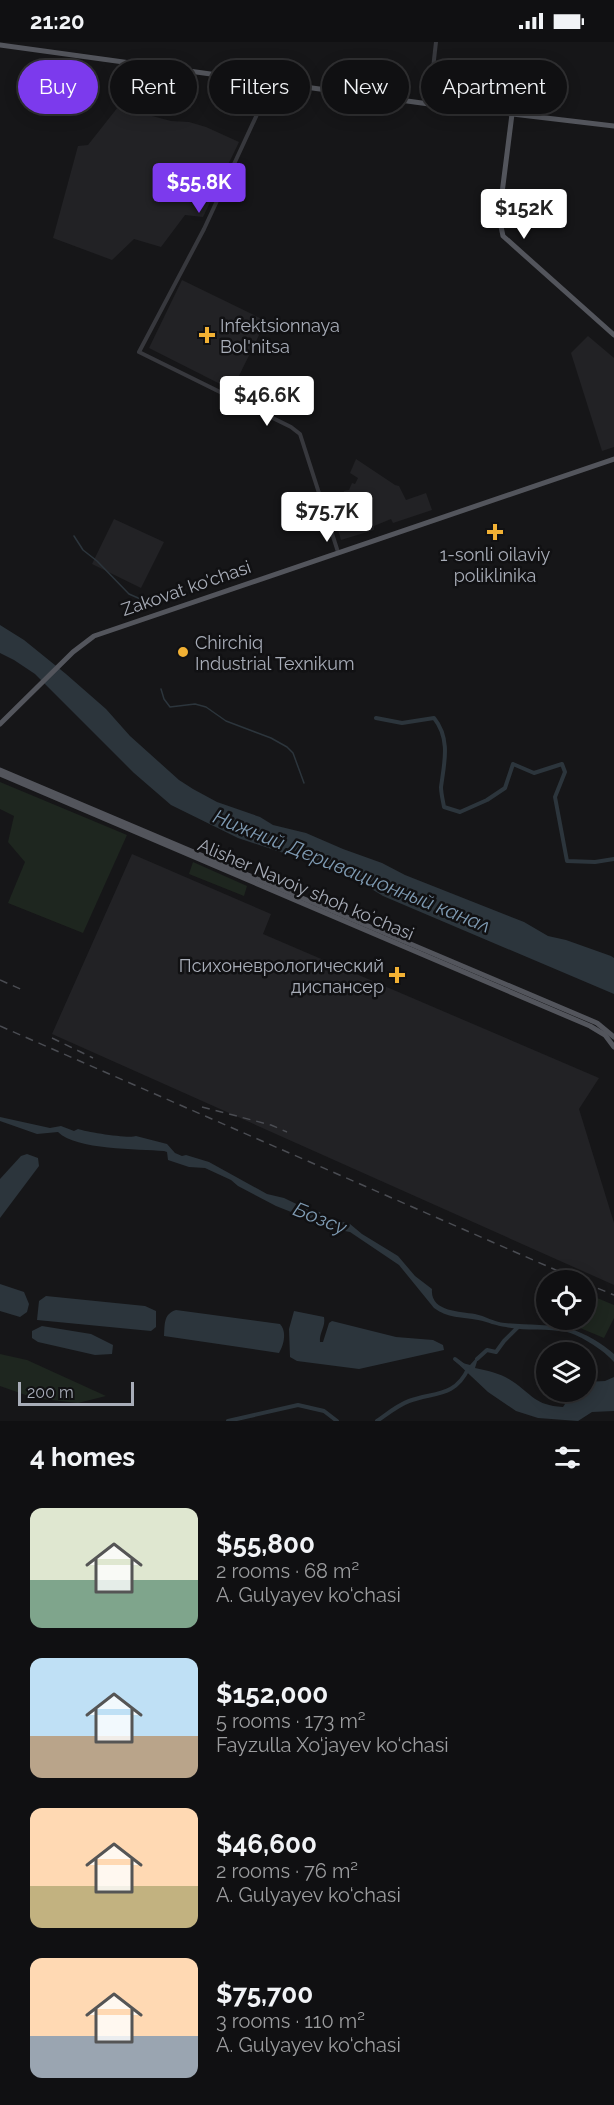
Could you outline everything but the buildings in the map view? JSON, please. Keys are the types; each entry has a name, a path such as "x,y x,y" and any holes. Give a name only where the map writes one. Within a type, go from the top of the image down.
{"main road":[{"path":"0,45 209,73"},
{"path":"310,87 421,103"},
{"path":"614,126 512,114 499,217 502,236 614,335"},
{"name":"Zakovat ko'chasi","path":"0,724 83,643 101,634 614,459"},
{"name":"Alisher Navoiy shoh koʻchasi","path":"0,772 466,971 597,1023 614,1037"},
{"name":"Alisher Navoiy shoh koʻchasi","path":"466,971 599,1032 614,1047"}],"street":[{"path":"434,60 436,42"},
{"path":"257,114 204,229 139,352 291,427 300,434 338,552"}],"shaded area":[{"path":"112,114 144,114 171,121 189,122 239,142 203,217 185,215 161,247 134,239 112,260 53,238 78,146 88,145"},
{"name":"Infektsionnaya Bol'nitsa","path":"182,280 266,321 232,390 149,348"},
{"path":"588,336 614,358 614,447 602,451 571,353"},
{"path":"356,459 399,486 406,500 426,493 432,510 393,523 391,519 374,526 374,530 341,540 330,503 341,500 344,491 349,490 352,483 355,484 358,478 350,473"},
{"path":"114,519 164,542 141,588 92,564"},
{"path":"0,782 127,835 83,933 8,903 25,862 8,842 14,816 0,809"},
{"path":"132,854 271,914 263,934 599,1078 579,1109 614,1223 614,1285 596,1277 596,1270 580,1270 52,1034"},
{"path":"193,862 247,886 244,896 189,874"},
{"path":"596,1298 614,1305 614,1318 604,1338 585,1330 596,1330"},
{"path":"0,1354 27,1360 106,1396 78,1403 34,1398 0,1386"}],"water":[{"name":"Нижний Деривационный канал","path":"0,625 24,640 66,674 106,709 130,736 179,780 193,789 217,802 260,817 273,825 306,833 382,863 405,875 524,922 548,936 611,956 614,958 614,994 383,896 347,874 238,838 171,805 134,773 35,674 0,653"},
{"name":"Бозсу","path":"0,1117 50,1128 61,1126 74,1131 78,1129 117,1136 136,1136 167,1144 175,1153 209,1162 267,1194 284,1198 311,1211 320,1212 322,1216 350,1224 398,1256 415,1276 432,1289 433,1297 441,1306 501,1322 536,1325 536,1329 502,1326 439,1311 434,1308 399,1265 350,1232 334,1229 276,1206 205,1168 189,1167 168,1160 167,1152 108,1148 78,1142 58,1132 37,1134 0,1121"},
{"path":"27,1154 38,1158 39,1166 0,1218 0,1179 21,1156"},
{"path":"0,1284 24,1292 29,1304 27,1312 20,1317 0,1311"},
{"path":"46,1296 145,1306 156,1311 156,1327 151,1331 37,1320 39,1301"},
{"path":"176,1310 280,1324 284,1334 282,1346 279,1353 164,1336 167,1317"},
{"path":"294,1311 324,1317 320,1342 323,1342 329,1323 332,1321 396,1337 433,1340 443,1345 444,1350 359,1369 297,1361 290,1357 289,1329"},
{"path":"42,1326 91,1334 113,1345 112,1354 95,1355 38,1342 32,1338 32,1331"},
{"name":"Бозсу","path":"552,1330 573,1330 594,1339 614,1354 614,1362 596,1347 596,1342 589,1342 567,1332"},
{"path":"479,1355 475,1368 512,1381 536,1399 536,1402 563,1407 566,1402 596,1402 596,1381 614,1377 614,1411 592,1412 578,1421 538,1418 516,1411 488,1392 455,1361 470,1365"}],"waterway":[{"path":"74,536 83,550 129,594 145,601 171,593"},
{"path":"161,689 170,707 195,704 206,707 226,721 271,738 287,747 293,753 304,783"},
{"path":"376,718 402,723 434,718 443,734 445,761 441,787 444,807 460,812 487,800 505,788 513,764 534,773 562,764 565,772 555,797 567,861 595,862 614,859"},
{"path":"477,1359 487,1350 496,1352 518,1327"},
{"path":"455,1359 463,1365"},
{"path":"377,1421 405,1403 450,1389 457,1385 468,1369"},
{"path":"228,1421 298,1405 324,1411 337,1421"}],"railway":[{"path":"0,980 25,991"},
{"path":"0,1026 556,1270"},
{"path":"52,1038 93,1058"},
{"path":"202,1107 271,1125 287,1132"},
{"path":"596,1288 614,1295"}],"place":[{"name":"Infektsionnaya Bol'nitsa","path":"207,335"},
{"name":"1-sonli oilaviy poliklinika","path":"495,532"},
{"name":"Chirchiq Industrial Texnikum","path":"183,652"},
{"name":"Психоневрологический диспансер","path":"397,975"}]}
